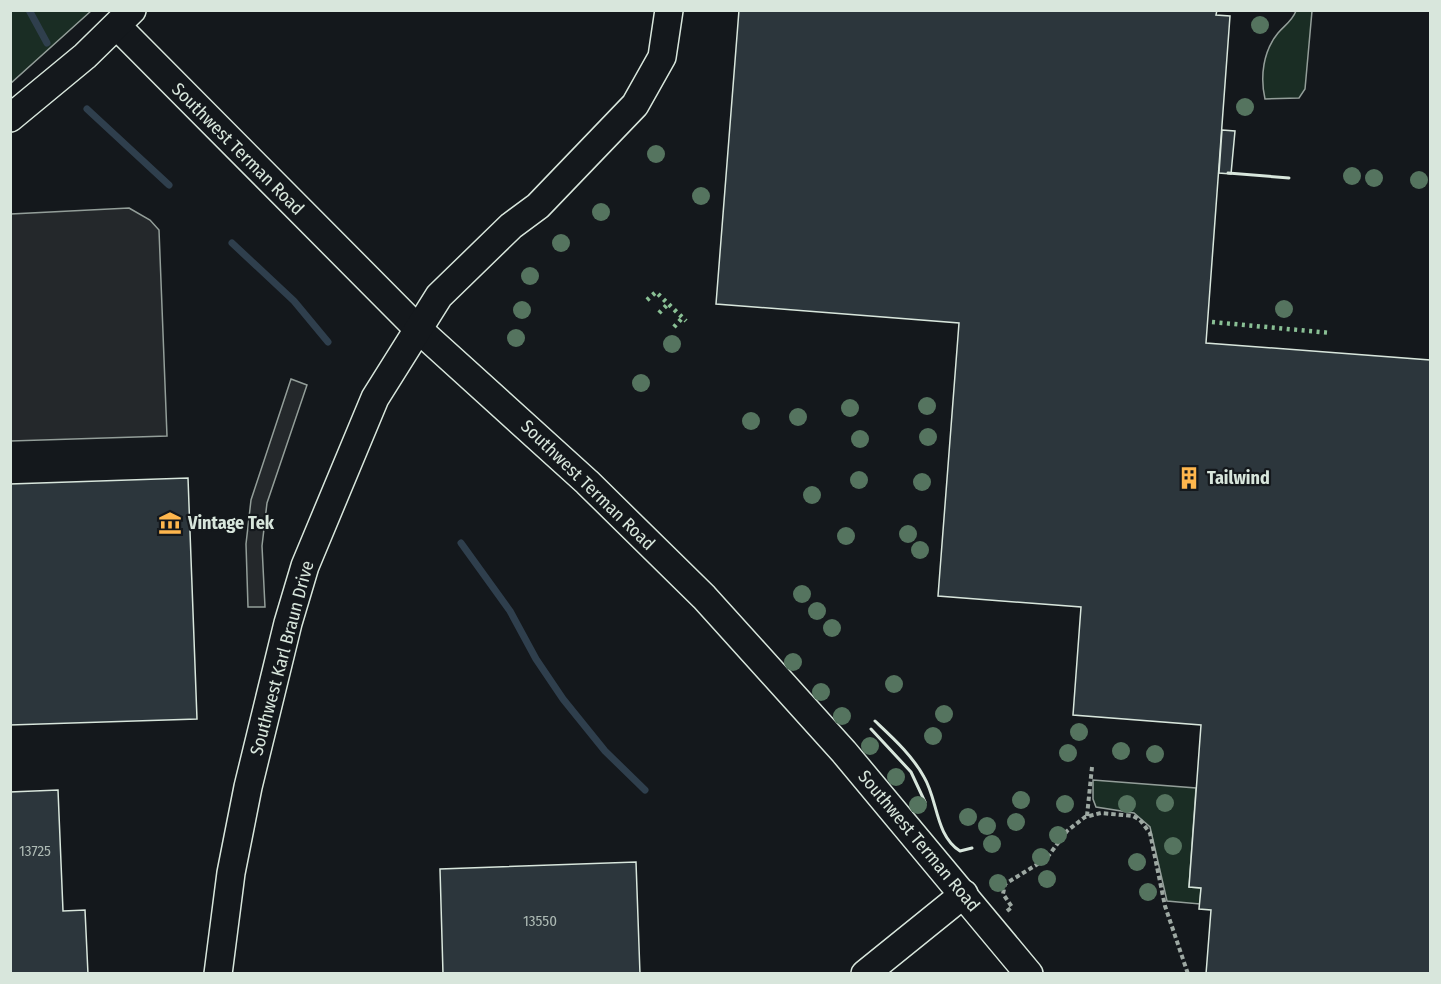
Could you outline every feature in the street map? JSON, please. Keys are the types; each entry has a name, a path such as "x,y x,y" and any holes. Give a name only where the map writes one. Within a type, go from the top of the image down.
{"street":[{"name":"Southwest Karl Braun Drive","path":"218,974 231,873 270,688 305,566 375,398 439,296 511,226 538,206 635,105 662,57 669,10"},
{"name":"Southwest Terman Road","path":"125,15 417,328 587,482 704,597 844,752 1029,974"},
{"path":"10,118 125,15"},
{"path":"865,974 964,894"}],"path":[{"path":"1087,816 1092,767"},
{"path":"990,926 1012,907 1003,894 1005,884 1046,859 1071,827 1087,816 1101,813 1125,814 1133,816 1146,826 1150,833 1165,906 1188,974"}],"green space":[{"path":"11,10 91,10 91,11 11,83"},
{"path":"1296,11 1312,11 1305,89 1299,98 1265,99 1263,73 1266,56 1273,40"},
{"path":"1093,780 1196,788 1189,887 1201,888 1200,904 1167,901 1150,827 1134,813 1096,807 1093,799"}],"shaded area":[{"path":"129,208 150,220 159,230 167,436 11,441 11,214"},
{"path":"291,379 307,385 267,503 262,546 265,607 248,607 246,544 251,500"}],"building":[{"name":"Tailwind","path":"739,10 1217,10 1216,15 1230,16 1206,343 1430,360 1430,974 1206,974 1211,910 1199,909 1201,888 1189,887 1201,725 1073,715 1081,607 938,596 959,323 716,304"},
{"path":"1222,130 1235,131 1231,174 1219,173"},
{"path":"188,478 197,719 10,725 10,484"},
{"path":"58,790 63,911 85,910 88,974 10,974 10,792"},
{"path":"636,862 640,974 443,974 440,869"}],"waterway":[{"path":"29,10 47,43"},
{"path":"87,109 169,185"},
{"path":"232,243 294,301 328,342"},
{"path":"461,543 510,611 536,659 563,699 605,751 645,790"}],"hedge":[{"path":"647,300 656,292 686,321"},
{"path":"659,313 668,304"},
{"path":"674,327 683,317"},
{"path":"1212,322 1331,333"}],"wall":[{"path":"1228,173 1289,178"},
{"path":"875,721 914,761 929,786 941,827 952,844 960,851 972,848"},
{"path":"871,729 911,772 925,802"}],"place":[{"name":"Tailwind","path":"1189,478"},
{"name":"Vintage Tek","path":"170,523"}]}
